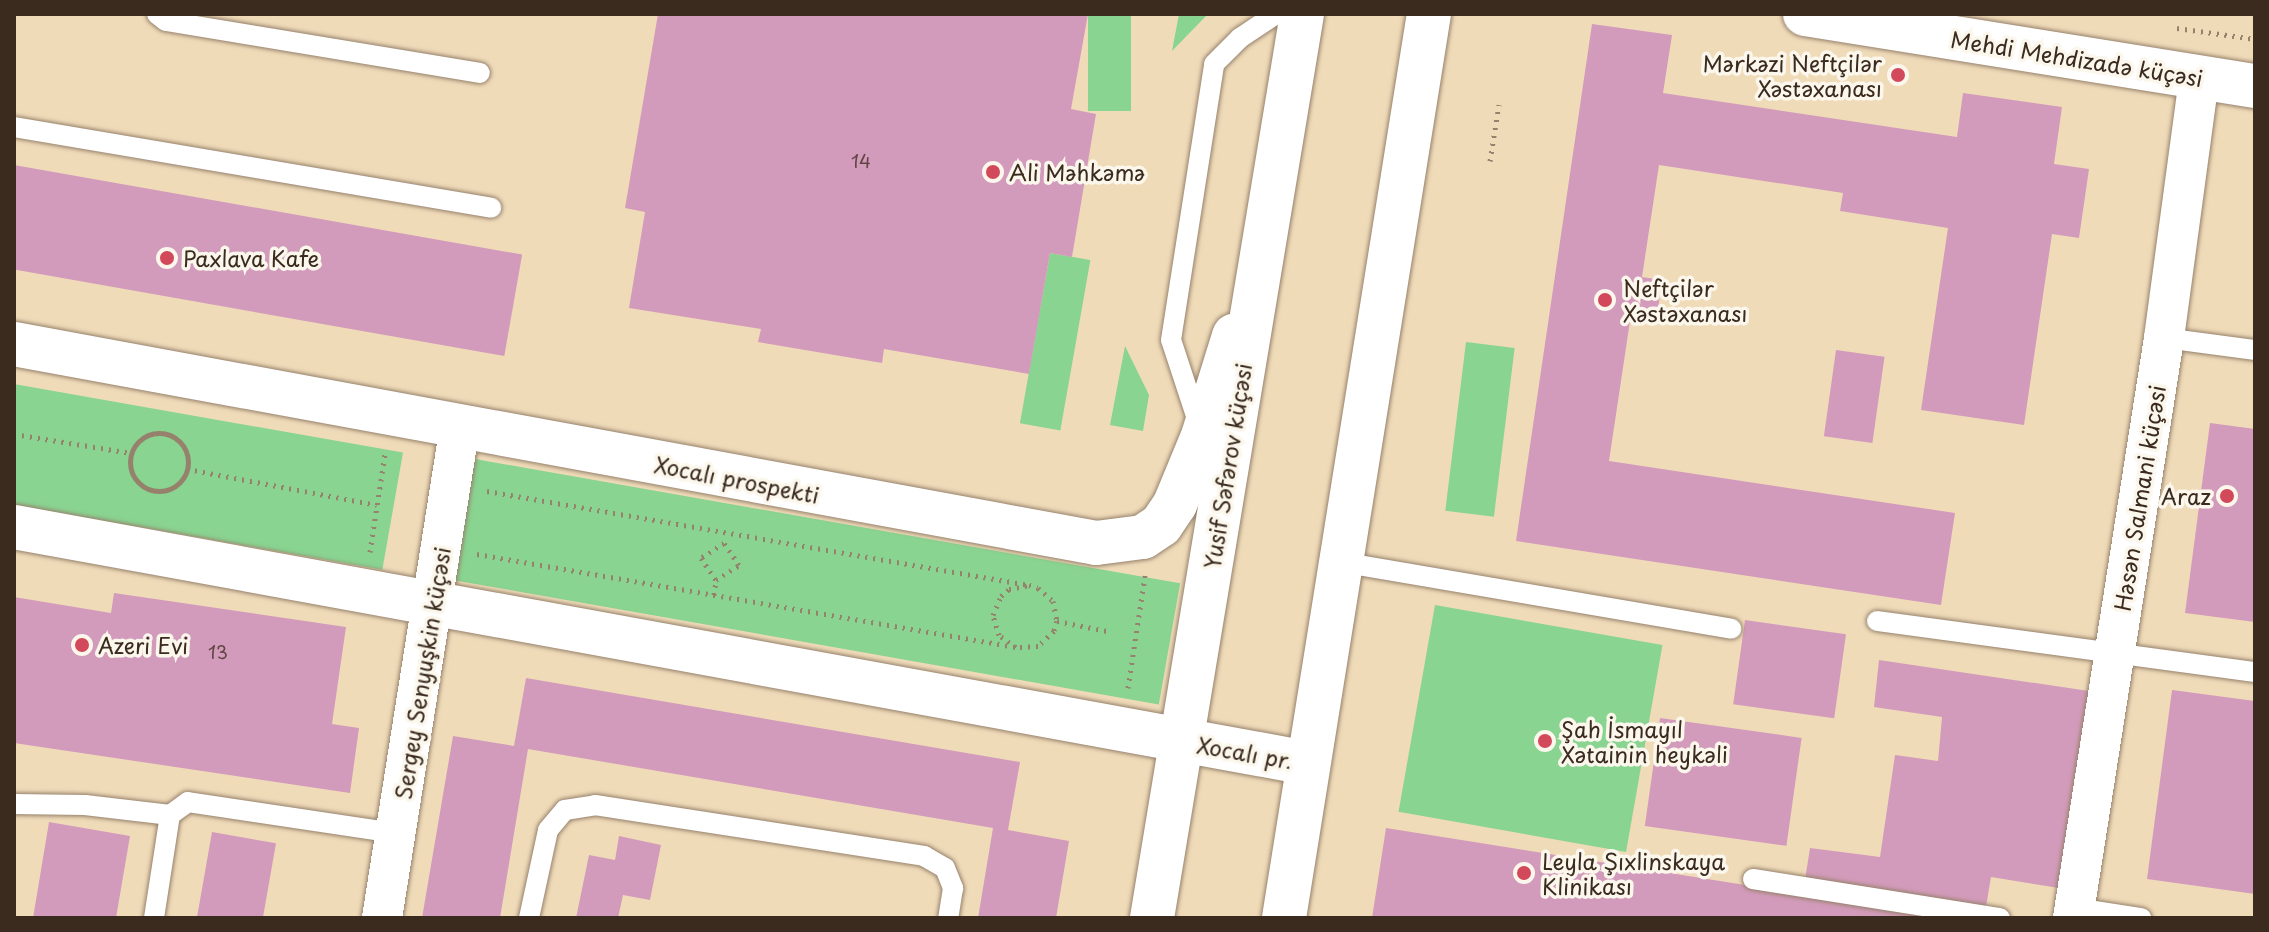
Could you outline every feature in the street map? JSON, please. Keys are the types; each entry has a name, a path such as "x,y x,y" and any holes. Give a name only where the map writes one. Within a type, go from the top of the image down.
{"main road":[{"name":"Yusif Səfərov küçəsi","path":"1152,918 1302,14"},
{"path":"1284,918 1429,14"},
{"name":"Mehdi Mehdizadə küçəsi","path":"1805,14 2255,86"},
{"name":"Xocalı prospekti","path":"14,344 1096,543 1143,537 1161,525 1175,504 1203,436 1263,242"},
{"path":"14,527 1181,741"},
{"name":"Xocalı pr.","path":"1181,741 1308,763"}],"street":[{"name":"Həsən Salmani küçəsi","path":"2074,913 2164,338 2199,78"},
{"name":"Sergey Senyuşkin küçəsi","path":"382,918 460,428"}],"lane":[{"path":"157,14 166,21 480,73"},
{"path":"1203,436 1171,340 1214,64 1240,38 1276,14"},
{"path":"14,127 491,208"},
{"path":"2164,338 2255,350"},
{"path":"1341,562 1731,629"},
{"path":"1877,621 2255,672"},
{"path":"14,804 85,805 170,815 188,802 396,833"},
{"path":"529,918 548,830 565,810 595,805 924,856 945,868 953,888 948,918"},
{"path":"154,918 170,815"},
{"path":"1753,879 2000,918"},
{"path":"2074,913 2141,918"}],"path":[{"path":"1490,161 1499,105"},
{"path":"14,434 131,453"},
{"path":"161,434 171,436 185,451 187,469 182,479 168,490 150,490 141,485 131,471 131,453 143,438 161,434"},
{"path":"368,561 385,454"},
{"path":"187,469 377,505"},
{"path":"478,541 475,554 1016,647 1038,646 1047,641 1057,621 1053,601 1038,588 1029,585 487,491 485,503"},
{"path":"716,580 739,565 724,543 726,532"},
{"path":"714,595 716,580 701,558 724,543"},
{"path":"1127,701 1147,561"},
{"path":"1016,647 999,635 993,615 1001,596 1009,589 1029,585"},
{"path":"1057,621 1107,631"}],"green space":[{"path":"1088,14 1131,14 1131,111 1088,111"},
{"path":"1179,14 1208,14 1172,51"},
{"path":"1050,253 1090,260 1060,430 1020,423"},
{"path":"1466,342 1515,348 1494,517 1445,511"},
{"path":"1125,346 1149,395 1143,431 1110,425"},
{"path":"14,384 403,453 382,570 14,505"},
{"path":"475,459 1180,583 1159,704 454,580"},
{"path":"1435,605 1662,645 1626,852 1399,812"}],"building":[{"path":"658,14 1088,14 1071,109 1096,114 1072,257 1050,253 1029,374 884,349 882,363 758,342 761,329 629,308 645,212 625,208"},
{"name":"Neftçilər Xəstəxanası","path":"1592,24 1672,35 1663,93 1957,137 1963,93 2062,107 2054,164 2089,169 2079,238 2052,234 2024,425 1921,410 1948,228 1840,211 1843,193 1659,165 1642,277 1662,280 1656,324 1630,321 1609,461 1955,513 1941,605 1516,541"},
{"path":"14,165 522,255 504,356 14,270"},
{"path":"1836,350 1885,357 1872,443 1824,436"},
{"path":"2210,423 2255,429 2255,622 2185,613"},
{"path":"114,593 346,627 332,724 359,728 350,793 14,743 14,597 111,613"},
{"path":"1745,620 1846,634 1834,718 1733,704"},
{"path":"1879,660 2089,691 2059,888 1991,877 1986,907 1805,880 1810,848 1880,857 1895,755 1938,761 1942,717 1874,707"},
{"path":"526,678 1020,762 1008,830 1069,841 1056,918 978,918 993,828 528,749 500,918 422,918 453,736 514,746"},
{"path":"2172,690 2255,701 2255,894 2147,879"},
{"path":"1660,718 1802,738 1786,846 1645,826"},
{"path":"49,822 130,836 116,918 33,918"},
{"name":"Leyla Şıxlinskaya Klinikası","path":"1386,828 1941,916 1941,918 1372,918"},
{"path":"212,832 276,843 263,918 197,918"},
{"path":"619,836 661,845 650,900 623,895 618,918 576,918 589,855 615,860"}],"place":[{"name":"Mərkəzi Neftçilər Xəstəxanası","path":"1898,75"},
{"name":"Ali Məhkəmə","path":"993,172"},
{"name":"Paxlava Kafe","path":"167,258"},
{"name":"Neftçilər Xəstəxanası","path":"1605,300"},
{"name":"Araz","path":"2227,496"},
{"name":"Azeri Evi","path":"82,645"},
{"name":"Şah İsmayıl Xətainin heykəli","path":"1545,741"},
{"name":"Leyla Şıxlinskaya Klinikası","path":"1524,873"}]}
